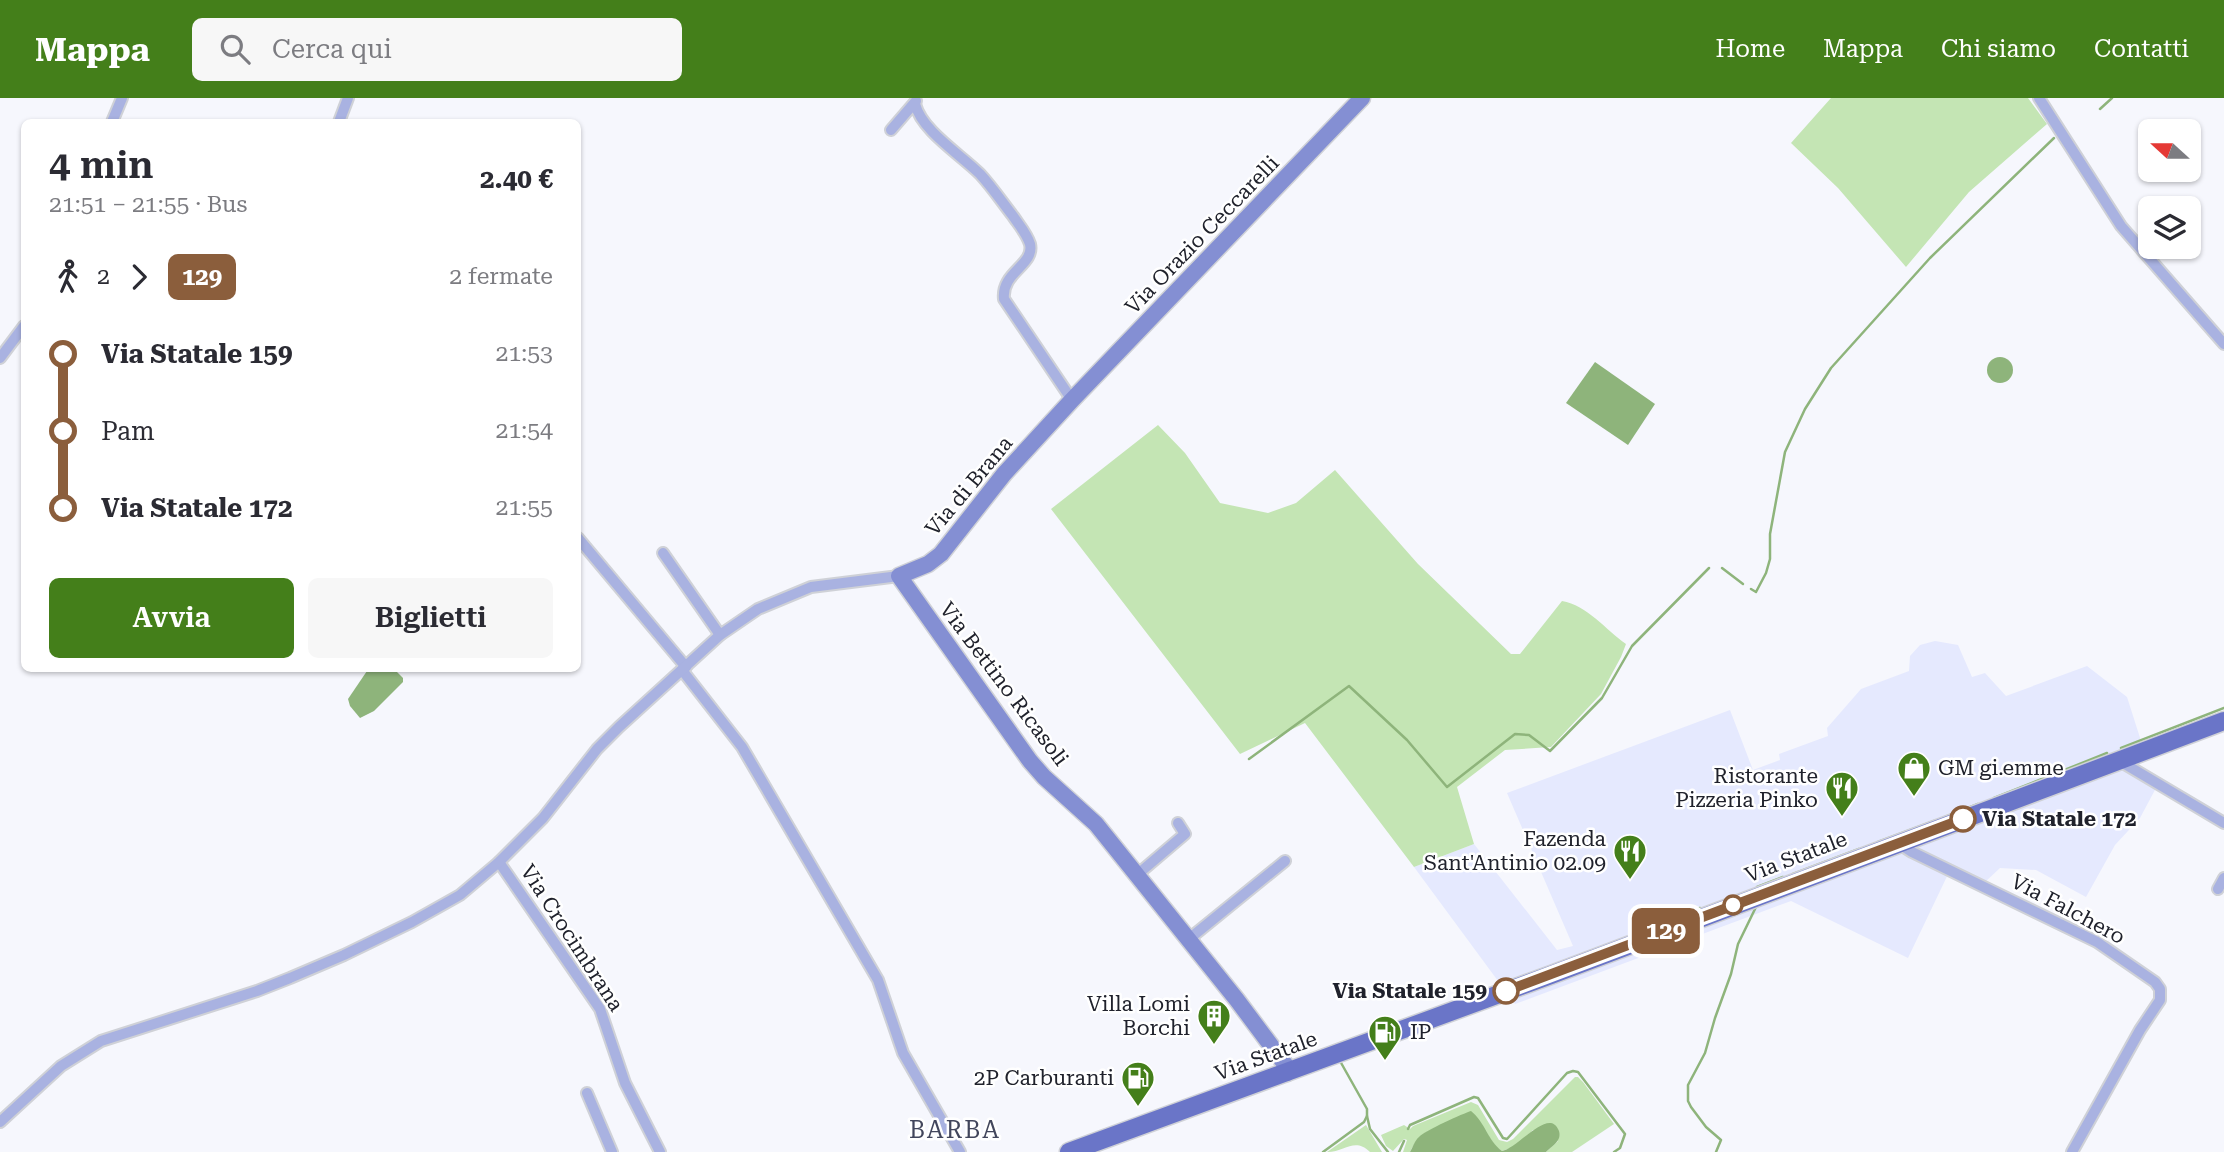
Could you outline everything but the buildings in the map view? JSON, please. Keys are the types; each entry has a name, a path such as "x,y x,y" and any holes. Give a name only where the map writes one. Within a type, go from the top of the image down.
{"main road":[{"name":"Via Statale","path":"1069,1152 1287,1073 2224,721"}],"street":[{"path":"113,119 122,98"},
{"path":"340,119 348,98"},
{"name":"Via Orazio Ceccarelli","path":"1072,400 1362,98"},
{"path":"2039,98 2121,226 2224,344"},
{"path":"916,101 921,119 980,174 1027,238 1030,252 1007,280 1004,299 1072,400"},
{"path":"891,130 916,101"},
{"path":"0,358 21,330"},
{"name":"Via di Brana","path":"0,1122 61,1066 101,1041 257,991 344,955 460,895 499,862 543,818 597,749 720,635 758,609 811,587 899,576 928,564 941,554 1004,474 1072,400"},
{"path":"581,542 684,668 741,747 878,980 903,1054 960,1152"},
{"path":"663,553 720,635"},
{"name":"Via Bettino Ricasoli","path":"899,576 1030,761 1096,824 1138,874 1287,1067 1287,1073"},
{"path":"2118,760 2224,823"},
{"path":"1138,874 1185,834 1178,823"},
{"name":"Via Falchero","path":"1898,843 2097,942 2155,982 2160,989 2160,1000 2140,1030 2072,1152"},
{"path":"1189,939 1285,861"},
{"name":"Via Crocimbrana","path":"499,862 600,1009 625,1083 660,1152"},
{"path":"2218,889 2224,878"},
{"path":"587,1093 612,1152"}],"shaded area":[{"path":"1831,98 2028,98 2047,124 1969,192 1906,267 1838,188 1791,143"},
{"path":"2000,357 2009,361 2013,370 2009,379 2000,383 1991,379 1987,370 1991,361"},
{"path":"1595,362 1655,404 1628,445 1566,403"},
{"path":"1158,425 1185,453 1220,503 1268,513 1296,503 1335,470 1418,564 1511,654 1520,654 1562,601 1580,607 1626,644 1601,694 1551,747 1505,750 1457,787 1474,844 1414,867 1305,723 1240,754 1051,509"},
{"path":"1935,641 1958,645 1972,677 1985,673 2006,696 2087,666 2127,697 2142,744 2131,770 2156,788 2140,818 2115,845 2086,897 2036,870 2000,868 1984,883 1951,868 1908,958 1791,901 1515,1004 1414,867 1474,844 1557,950 1573,946 1507,793 1730,710 1753,770 1780,760 1779,754 1828,736 1827,728 1861,689 1909,671 1910,656 1920,645"},
{"path":"366,672 397,672 403,678 403,682 374,711 360,718 348,699"},
{"path":"1575,1077 1583,1082 1614,1124 1572,1152 1546,1152 1558,1141 1533,1130 1516,1146 1502,1151 1488,1135 1454,1128 1434,1129 1425,1133 1410,1152 1403,1152 1407,1140 1404,1139 1393,1151 1386,1146 1381,1135 1404,1125 1410,1129 1471,1102 1478,1105 1499,1140 1507,1142"},
{"path":"1471,1111 1502,1151 1547,1123 1558,1129 1559,1137 1546,1152 1410,1152 1422,1134"},
{"path":"1366,1125 1382,1152 1370,1152 1354,1145 1327,1152"}],"waterway":[{"path":"2100,109 2112,98"},
{"path":"1751,589 1756,592 1770,559 1770,534 1785,452 1805,409 1831,368 1930,258 2054,138"},
{"path":"1249,759 1349,686 1407,740 1447,787 1515,734 1529,735 1550,751 1602,698 1632,646 1709,568"},
{"path":"1722,568 1743,584"},
{"path":"2121,748 2224,708"},
{"path":"1994,798 2107,753"},
{"path":"1945,817 1978,804"},
{"path":"1878,842 1934,821"},
{"path":"1793,874 1859,849"},
{"path":"1757,887 1783,877"},
{"path":"1716,1152 1721,1140 1706,1127 1691,1107 1688,1101 1688,1085 1705,1053 1738,944 1756,907"},
{"path":"1667,923 1700,908"},
{"path":"1323,1152 1364,1122 1367,1116 1367,1109 1340,1061"},
{"path":"1408,1129 1410,1125 1474,1097 1478,1098 1503,1138 1507,1139 1567,1073 1573,1071 1578,1072 1625,1134 1620,1148 1614,1152"},
{"path":"1367,1116 1370,1129 1388,1152"},
{"path":"1399,1152 1404,1141"}],"bus line":[{"name":"129","path":"1506,991 1963,819"}],"place":[{"name":"GM gi.emme","path":"1914,798"},
{"name":"Ristorante Pizzeria Pinko","path":"1842,818"},
{"name":"Via Statale 172","path":"1963,819"},
{"name":"Fazenda Sant'Antinio 02.09","path":"1630,881"},
{"name":"Via Statale 159","path":"1506,991"},
{"name":"Villa Lomi Borchi","path":"1214,1046"},
{"name":"IP","path":"1385,1062"},
{"name":"2P Carburanti","path":"1138,1108"}],"district":[{"name":"BARBA","path":"955,1130"}]}
